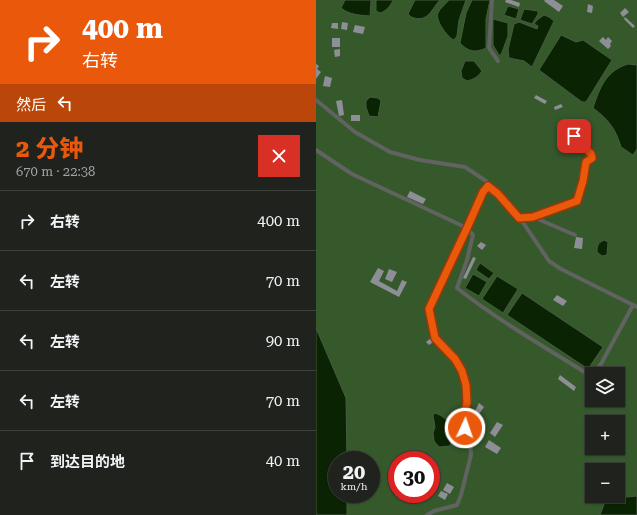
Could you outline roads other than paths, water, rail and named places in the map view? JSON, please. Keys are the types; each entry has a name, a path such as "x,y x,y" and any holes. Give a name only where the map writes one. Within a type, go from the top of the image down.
{"street":[{"path":"492,0 489,48 498,61"},
{"path":"316,100 355,132 390,152 420,160 465,167 486,181 488,186 498,194 524,224 549,261 561,269 635,306 598,367"},
{"path":"519,218 533,217 577,201 583,181 586,162 592,158 591,154 574,136"},
{"path":"316,150 352,174 467,228 473,235 467,260 457,288 474,301 585,372"},
{"path":"427,515 434,511 457,505 461,495 471,454 470,438 464,422 467,402 466,385 462,371 455,359 435,338 429,309 483,192 488,186"},
{"path":"533,217 575,235"}]}
